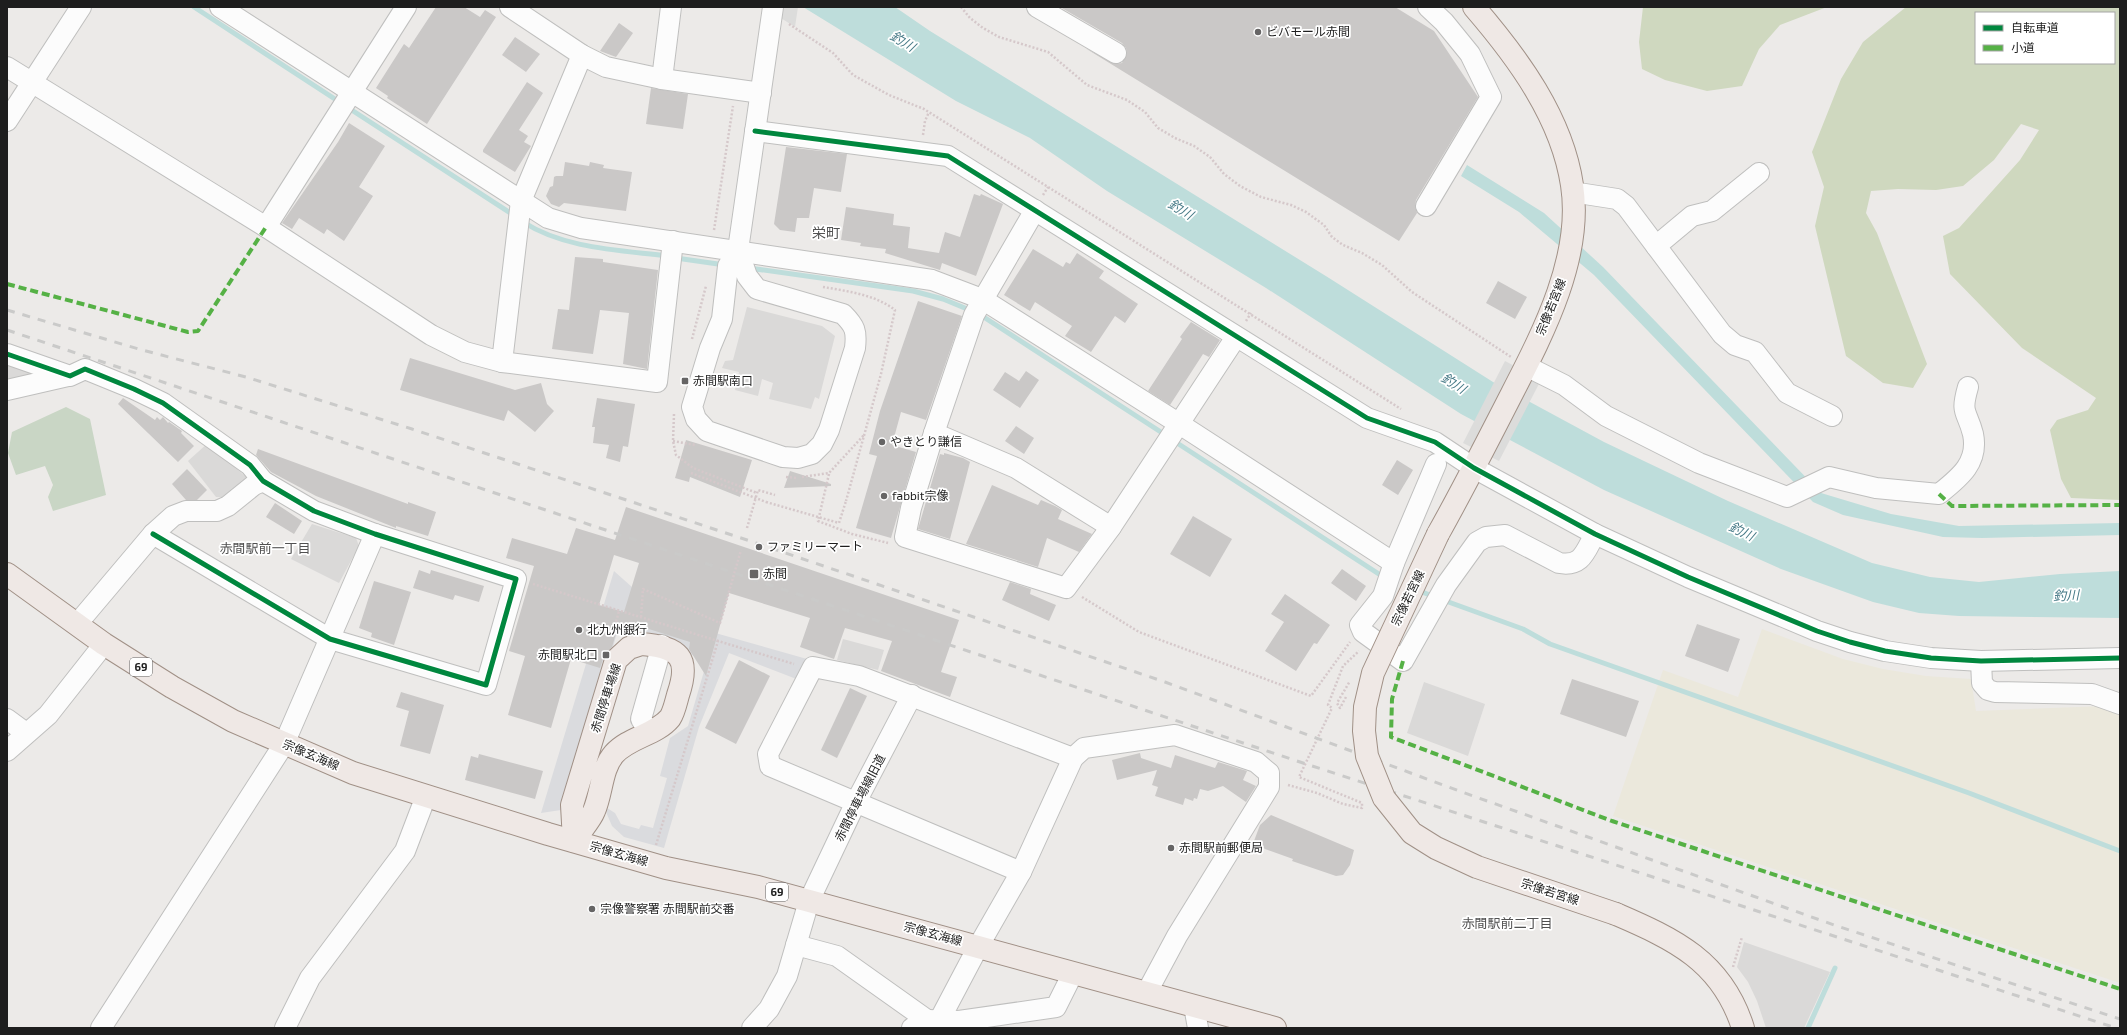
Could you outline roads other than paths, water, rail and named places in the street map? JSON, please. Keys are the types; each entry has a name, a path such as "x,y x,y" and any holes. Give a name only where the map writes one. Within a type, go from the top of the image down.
{"main road":[{"name":"宗像若宮線","path":"1474,7 1523,70 1546,108 1564,149 1572,192 1573,232 1569,254 1559,288 1525,369 1438,534 1379,661 1364,707 1364,731 1367,756 1384,798 1412,833 1436,848 1477,867 1616,914 1665,935 1694,954 1712,972 1730,998 1742,1028"},
{"name":"宗像玄海線","path":"7,574 104,644 192,698 233,720 284,744 353,773 666,868 758,887 1275,1028"},
{"name":"赤間停車場線","path":"574,841 572,805 616,660 629,648 641,644 662,645"},
{"path":"574,841 594,812 608,766 613,755 623,745 649,732 671,717 682,684 684,669 680,657 662,645"}],"street":[{"path":"7,121 81,7"},
{"path":"220,7 548,218 581,228 738,250 932,280 982,299 1178,423 1394,563"},
{"path":"266,227 406,7"},
{"path":"510,7 582,54 606,67 662,79 761,93"},
{"path":"662,79 671,7"},
{"path":"1037,7 1116,53"},
{"path":"1426,206 1491,97 1470,54 1444,22 1428,7"},
{"path":"738,250 747,276 757,289 843,314 852,322 857,335 855,348 829,430 822,444 812,454 798,458 783,457 707,432 696,419 692,407 710,348 722,318 728,266 738,250 773,10"},
{"path":"502,362 521,202 582,54"},
{"path":"7,66 266,227 431,335 465,352 502,362 657,382 673,241"},
{"path":"755,131 948,156 1367,418 1435,442 1478,460 1595,534 1688,577 1816,631 1885,651 1931,658 1981,661 2120,658"},
{"path":"1656,246 1692,216 1712,211 1759,173"},
{"path":"1572,192 1617,199 1626,206 1722,334 1735,345 1755,352 1787,393 1832,416"},
{"path":"1035,210 974,315 934,433 911,508 905,537 1066,588 1111,527 1236,337"},
{"path":"7,354 70,376"},
{"path":"7,390 70,376 85,369 134,389 163,403 250,465 263,481 314,511 375,534 516,579 486,685 330,639 153,534"},
{"path":"1525,369 1564,385 1606,416 1698,462 1787,497 1829,477 1876,488 1939,494 1960,478 1971,464 1973,434 1964,414 1964,403 1968,387"},
{"path":"934,433 1016,468 1111,527"},
{"path":"1436,464 1394,563 1383,596 1360,625 1363,632 1403,661 1446,585 1477,542 1486,537 1505,535 1559,563 1566,564 1575,563 1582,557 1595,534"},
{"path":"76,624 153,534 173,516 186,510 217,511 228,506 254,485 263,481"},
{"path":"101,1028 284,744 375,534"},
{"path":"7,751 48,715 104,644"},
{"path":"649,732 641,719 662,645"},
{"path":"1981,661 1982,683 1988,690 1994,692 2092,694 2120,704"},
{"path":"1021,872 770,766 768,754 813,666 859,676 912,695 1073,758"},
{"name":"赤間停車場線旧道","path":"752,1028 769,1009 787,976 809,901 856,802 912,695"},
{"path":"7,719 26,733"},
{"path":"926,1023 978,947 1021,872 1073,758 1084,748 1175,735 1256,762 1269,773 1269,788 1177,936 1147,992"},
{"path":"285,1028 310,978 405,851 426,796"},
{"path":"796,945 837,956 926,1023 959,1021 1056,1007 1073,973"},
{"path":"1194,1006 1198,1028"}],"water":[{"name":"釣川","path":"803,7 895,7 930,31 1329,278 1493,382 1604,442 1728,501 1872,563 1930,577 1979,582 2060,574 2120,571 2120,618 1959,616 1919,613 1873,602 1781,569 1604,490 1461,414 1266,288 1107,191 1030,138 956,101"},
{"path":"1467,165 1544,213 1603,267 1821,493 1891,514 1959,526 2120,523 2120,535 1982,538 1943,537 1843,515 1813,502 1594,275 1519,212 1461,176"}],"waterway":[{"path":"194,7 341,103"},
{"path":"347,107 515,216"},
{"path":"523,222 539,231 575,243 612,250 668,256"},
{"path":"676,258 725,265"},
{"path":"749,268 913,291 943,299 972,311"},
{"path":"979,314 1167,436"},
{"path":"1174,441 1385,578"},
{"path":"1417,590 1435,597"},
{"path":"1443,600 1523,629 1550,644 1969,793 2120,851"},
{"path":"1808,1028 1835,968"}],"railway":[{"path":"7,310 142,350 246,377 412,429 756,543 1165,682 1462,792 1834,925 2120,1019"},
{"path":"7,330 1300,762 2116,1028"}],"place":[{"name":"ビバモール赤間","path":"1258,32"},
{"name":"赤間駅南口","path":"685,381"},
{"name":"やきとり謙信","path":"882,442"},
{"name":"fabbit宗像","path":"884,496"},
{"name":"ファミリーマート","path":"759,547"},
{"name":"赤間","path":"754,574"},
{"name":"北九州銀行","path":"579,630"},
{"name":"赤間駅北口","path":"606,655"},
{"name":"赤間駅前郵便局","path":"1171,848"},
{"name":"宗像警察署 赤間駅前交番","path":"592,909"}],"district":[{"name":"栄町","path":"826,233"},
{"name":"赤間駅前一丁目","path":"265,548"},
{"name":"赤間駅前二丁目","path":"1507,923"}]}
